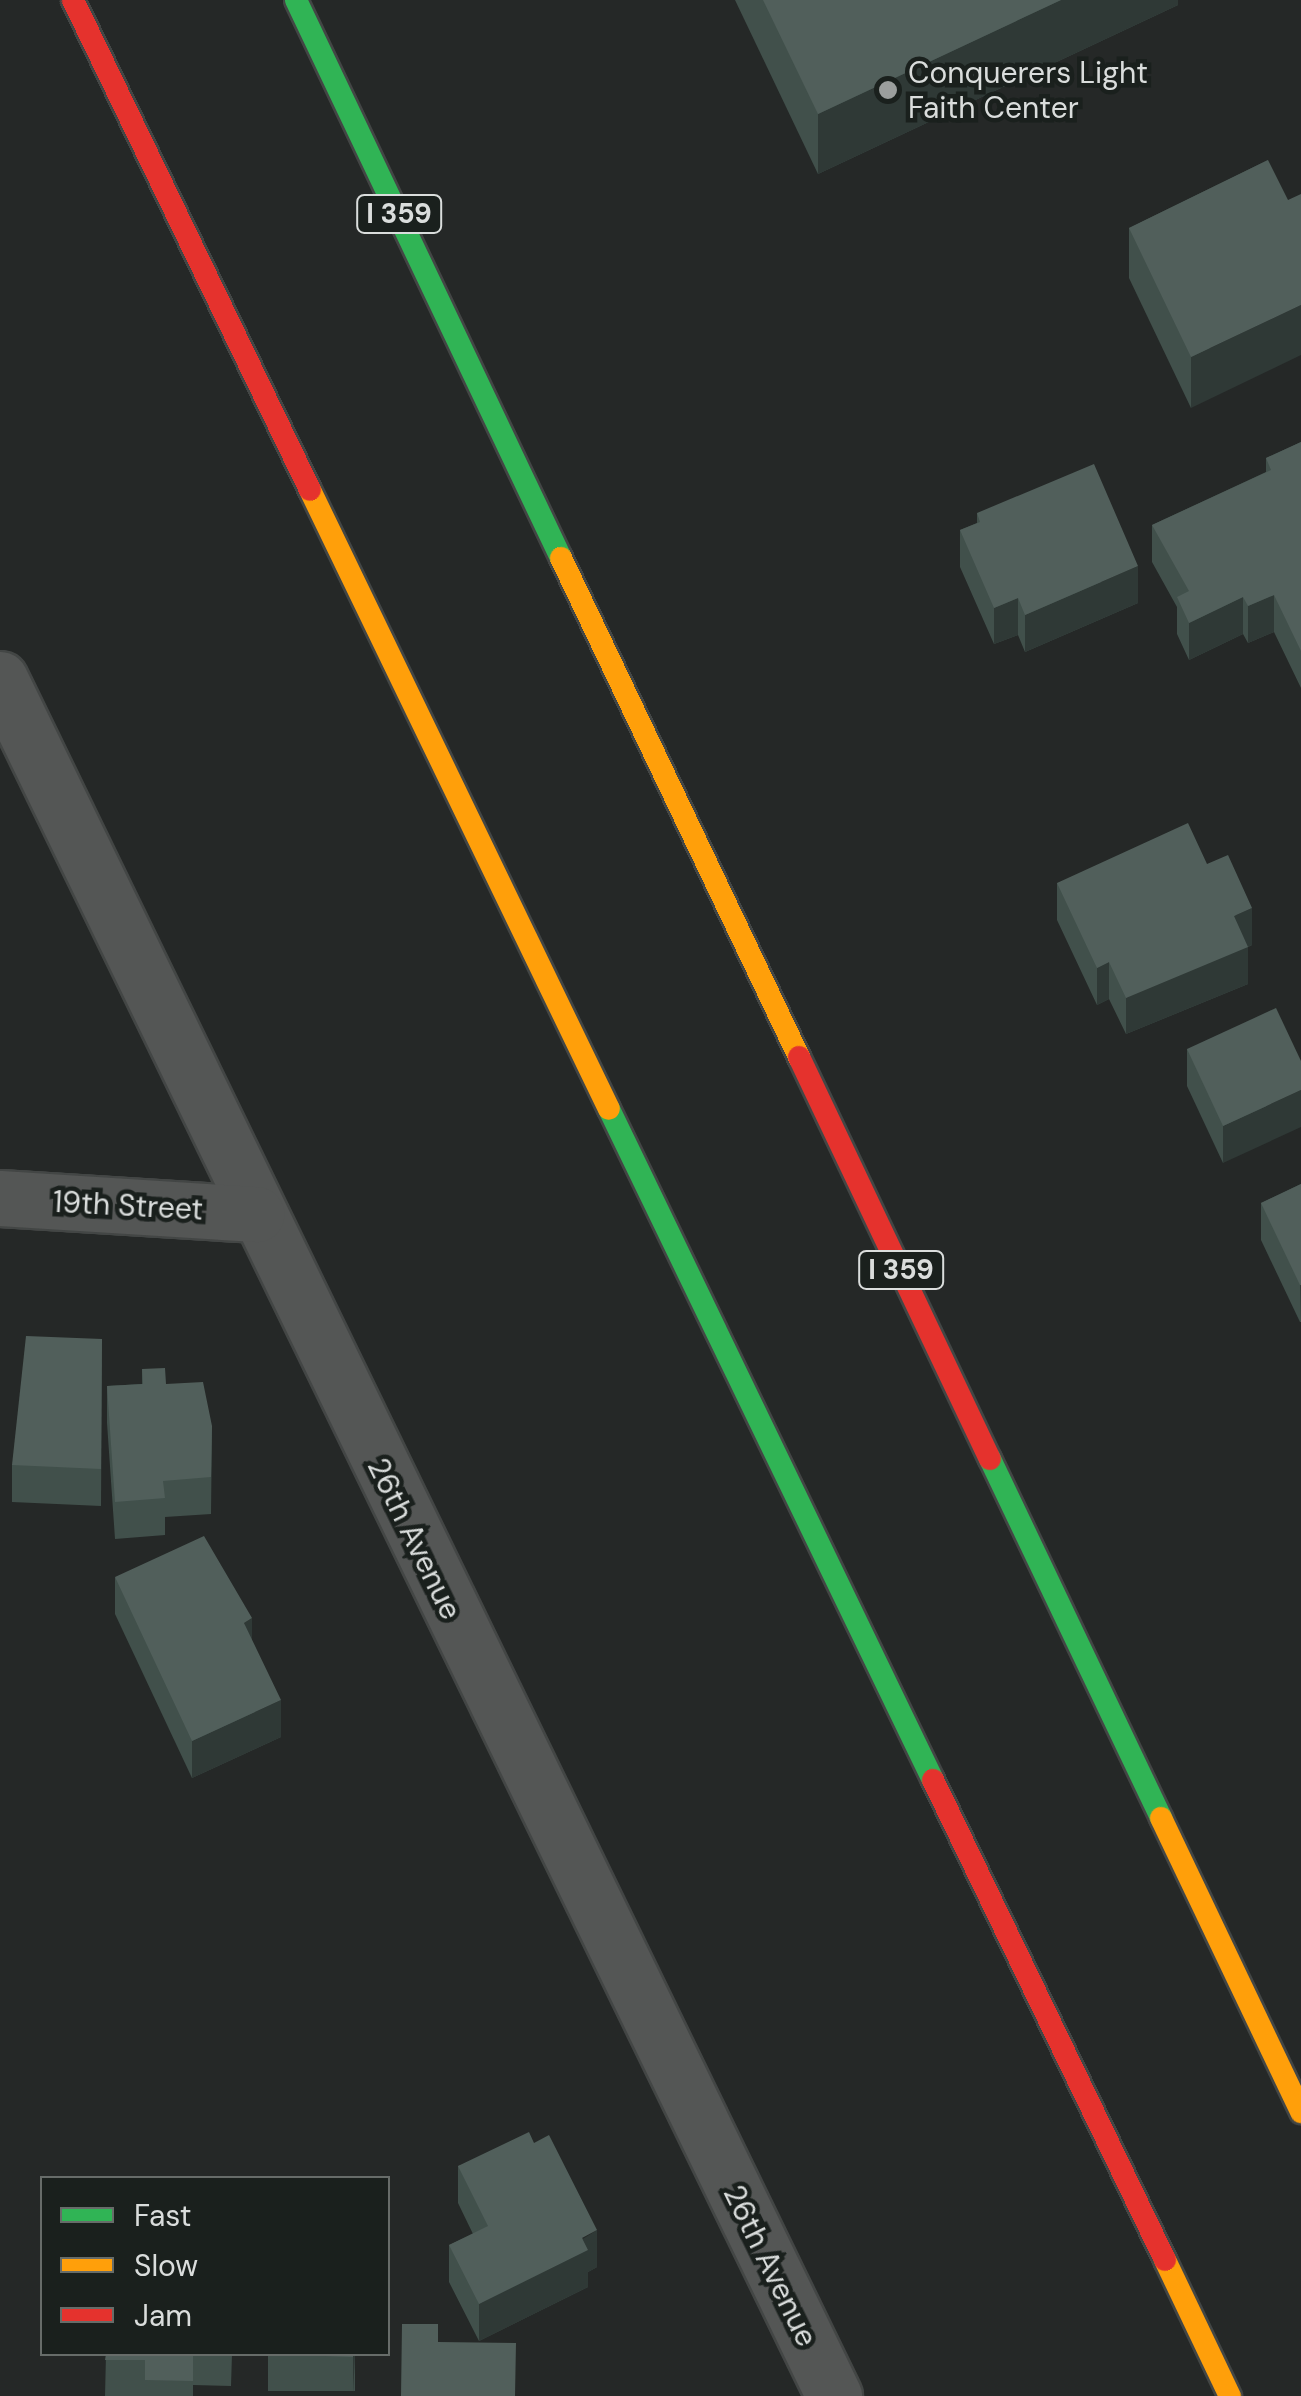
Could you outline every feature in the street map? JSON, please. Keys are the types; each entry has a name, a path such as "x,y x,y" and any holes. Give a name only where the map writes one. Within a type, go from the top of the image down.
{"highway":[{"path":"72,0 1230,2396"},
{"name":"I 359","path":"296,0 1301,2112"}],"street":[{"name":"26th Avenue","path":"0,679 834,2396"},
{"name":"19th Street","path":"0,1198 257,1214"}],"building":[{"path":"763,0 1061,0 818,114"},
{"path":"1268,160 1288,200 1301,194 1301,305 1191,357 1129,228"},
{"path":"1301,442 1301,651 1274,595 1248,606 1243,597 1189,623 1177,597 1189,591 1152,525 1271,470 1266,458"},
{"path":"1094,464 1138,566 1025,615 1018,598 994,608 960,530 980,522 977,513"},
{"path":"1188,823 1207,864 1228,855 1252,908 1234,916 1248,947 1126,998 1109,962 1097,968 1057,883"},
{"path":"1276,1008 1301,1061 1301,1090 1223,1126 1187,1049"},
{"path":"1301,1184 1301,1285 1300,1285 1261,1203"},
{"path":"26,1336 102,1339 101,1469 12,1465"},
{"path":"165,1368 166,1384 203,1382 212,1426 211,1477 163,1481 165,1498 115,1502 107,1386 143,1384 142,1369"},
{"path":"204,1536 252,1618 244,1623 281,1700 192,1741 115,1577"},
{"path":"529,2132 534,2143 549,2135 597,2230 582,2238 588,2250 479,2304 449,2245 488,2226 458,2166"},
{"path":"402,2324 438,2324 438,2342 516,2343 515,2396 401,2396"},
{"path":"106,2356 193,2356 193,2381 145,2380 145,2360 105,2360"}],"traffic: fast":[{"path":"296,0 561,558"},
{"path":"609,1109 933,1780"},
{"path":"990,1459 1161,1818"}],"traffic: slow":[{"path":"310,490 609,1109"},
{"path":"561,558 799,1057"},
{"path":"1161,1818 1301,2112"},
{"path":"1165,2260 1230,2396"}],"traffic: jam":[{"path":"73,0 310,490"},
{"path":"799,1057 990,1459"},
{"path":"933,1780 1165,2260"}],"place":[{"name":"Conquerers Light Faith Center","path":"888,90"}]}
